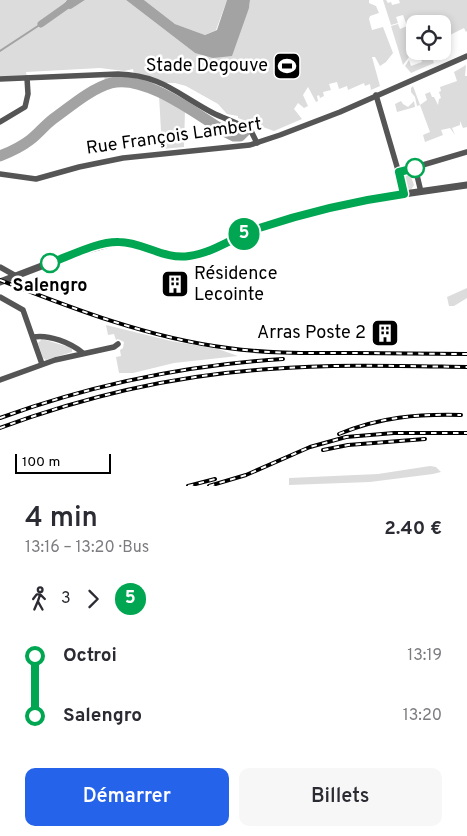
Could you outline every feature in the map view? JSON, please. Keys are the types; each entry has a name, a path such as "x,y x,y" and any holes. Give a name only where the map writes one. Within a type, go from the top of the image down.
{"street":[{"name":"Rue François Lambert","path":"0,174 36,178 71,168 123,158 257,143 340,112 467,56"},
{"path":"1,80 134,74 154,79 214,114 251,130 257,143"},
{"path":"0,122 25,107 27,102 27,78"},
{"path":"376,95 404,194"},
{"path":"399,172 467,152"},
{"path":"415,168 421,192"},
{"path":"0,282 73,254 119,242 169,256 193,256 246,233 326,209 404,194 467,185"},
{"path":"0,267 16,276"},
{"path":"0,297 22,310 42,364"},
{"path":"33,337 39,336 74,346 83,353"},
{"path":"0,380 42,364 114,347 118,344"}],"shaded area":[{"path":"0,0 67,0 65,2 71,9 85,0 126,0 195,53 249,8 250,0 369,0 369,3 376,6 379,13 370,16 372,30 383,27 393,53 380,66 375,57 372,57 380,86 371,90 370,84 365,86 364,83 348,90 347,86 339,89 337,82 329,84 331,90 323,92 324,96 320,98 319,95 317,96 318,101 316,102 308,87 303,95 308,106 304,108 298,103 294,109 302,119 274,131 238,118 238,116 227,114 218,104 186,86 175,83 162,83 159,89 212,121 232,130 239,131 243,127 249,130 242,138 235,141 185,110 184,147 162,149 159,95 132,85 115,84 94,91 27,144 0,157 0,155 29,140 60,111 105,83 104,74 134,74 133,69 124,71 100,68 26,72 27,78 0,79"},
{"path":"67,0 85,0 71,9 61,8"},
{"path":"126,0 144,0 175,24 205,35 217,30 227,0 250,0 232,56 213,58 195,53"},
{"path":"144,0 227,0 216,30 205,35 175,24"},
{"path":"383,0 386,0 388,3 391,2 392,5 400,3 399,0 467,0 466,32 464,28 451,34 451,15 406,15 406,23 403,15 396,17 398,23 391,25"},
{"path":"398,24 400,29 406,26 407,60 403,65 391,26"},
{"path":"409,60 411,66 422,62 421,60 433,60 434,63 411,73 405,66"},
{"path":"466,65 467,127 463,128 460,121 460,125 452,128 455,135 450,128 441,130 443,135 425,142 423,135 430,132 420,105 427,100 425,94 430,92 438,105 441,98 440,87 457,81 454,72"},
{"path":"413,86 420,105 417,106 415,97 411,92"},
{"path":"401,101 408,107 414,101 415,107 397,112 395,104"},
{"path":"405,173 410,174 414,185 411,190 405,187 403,177"},
{"path":"467,288 467,298 454,306 449,306 447,297"},
{"path":"106,325 171,341 218,349 238,356 174,363 133,373 119,373 116,357 121,356 120,350 123,348 124,342 116,340 114,334 108,335"},
{"path":"42,339 69,347 72,349 72,352 46,360 43,358 38,343"},
{"path":"430,466 436,467 441,472 370,482 289,485 289,478 378,474"}],"waterway":[{"path":"41,24 75,0"},
{"path":"0,51 41,24"},
{"path":"0,156 27,143 73,104 111,83 139,84 154,90 170,97 234,136 240,136 246,130"}],"railway":[{"path":"0,280 112,321 141,330 199,343 244,350 275,352 467,354"},
{"path":"0,418 34,406 139,378 211,366 283,359"},
{"path":"0,428 65,406 99,397 201,376 319,366 467,367"},
{"path":"339,434 384,420 429,415 461,415"},
{"path":"209,486 246,475 310,447 346,437 394,433 467,433"},
{"path":"323,450 348,445 425,439"},
{"path":"188,486 215,479"}],"bus line":[{"name":"5","path":"50,263 113,242 140,246 169,256 193,256 246,233 273,224 326,209 404,194 399,172 415,168"}],"place":[{"name":"Stade Degouve","path":"287,66"},
{"name":"Salengro","path":"50,263"},
{"name":"Résidence Lecointe","path":"175,284"},
{"name":"Arras Poste 2","path":"385,333"}]}
